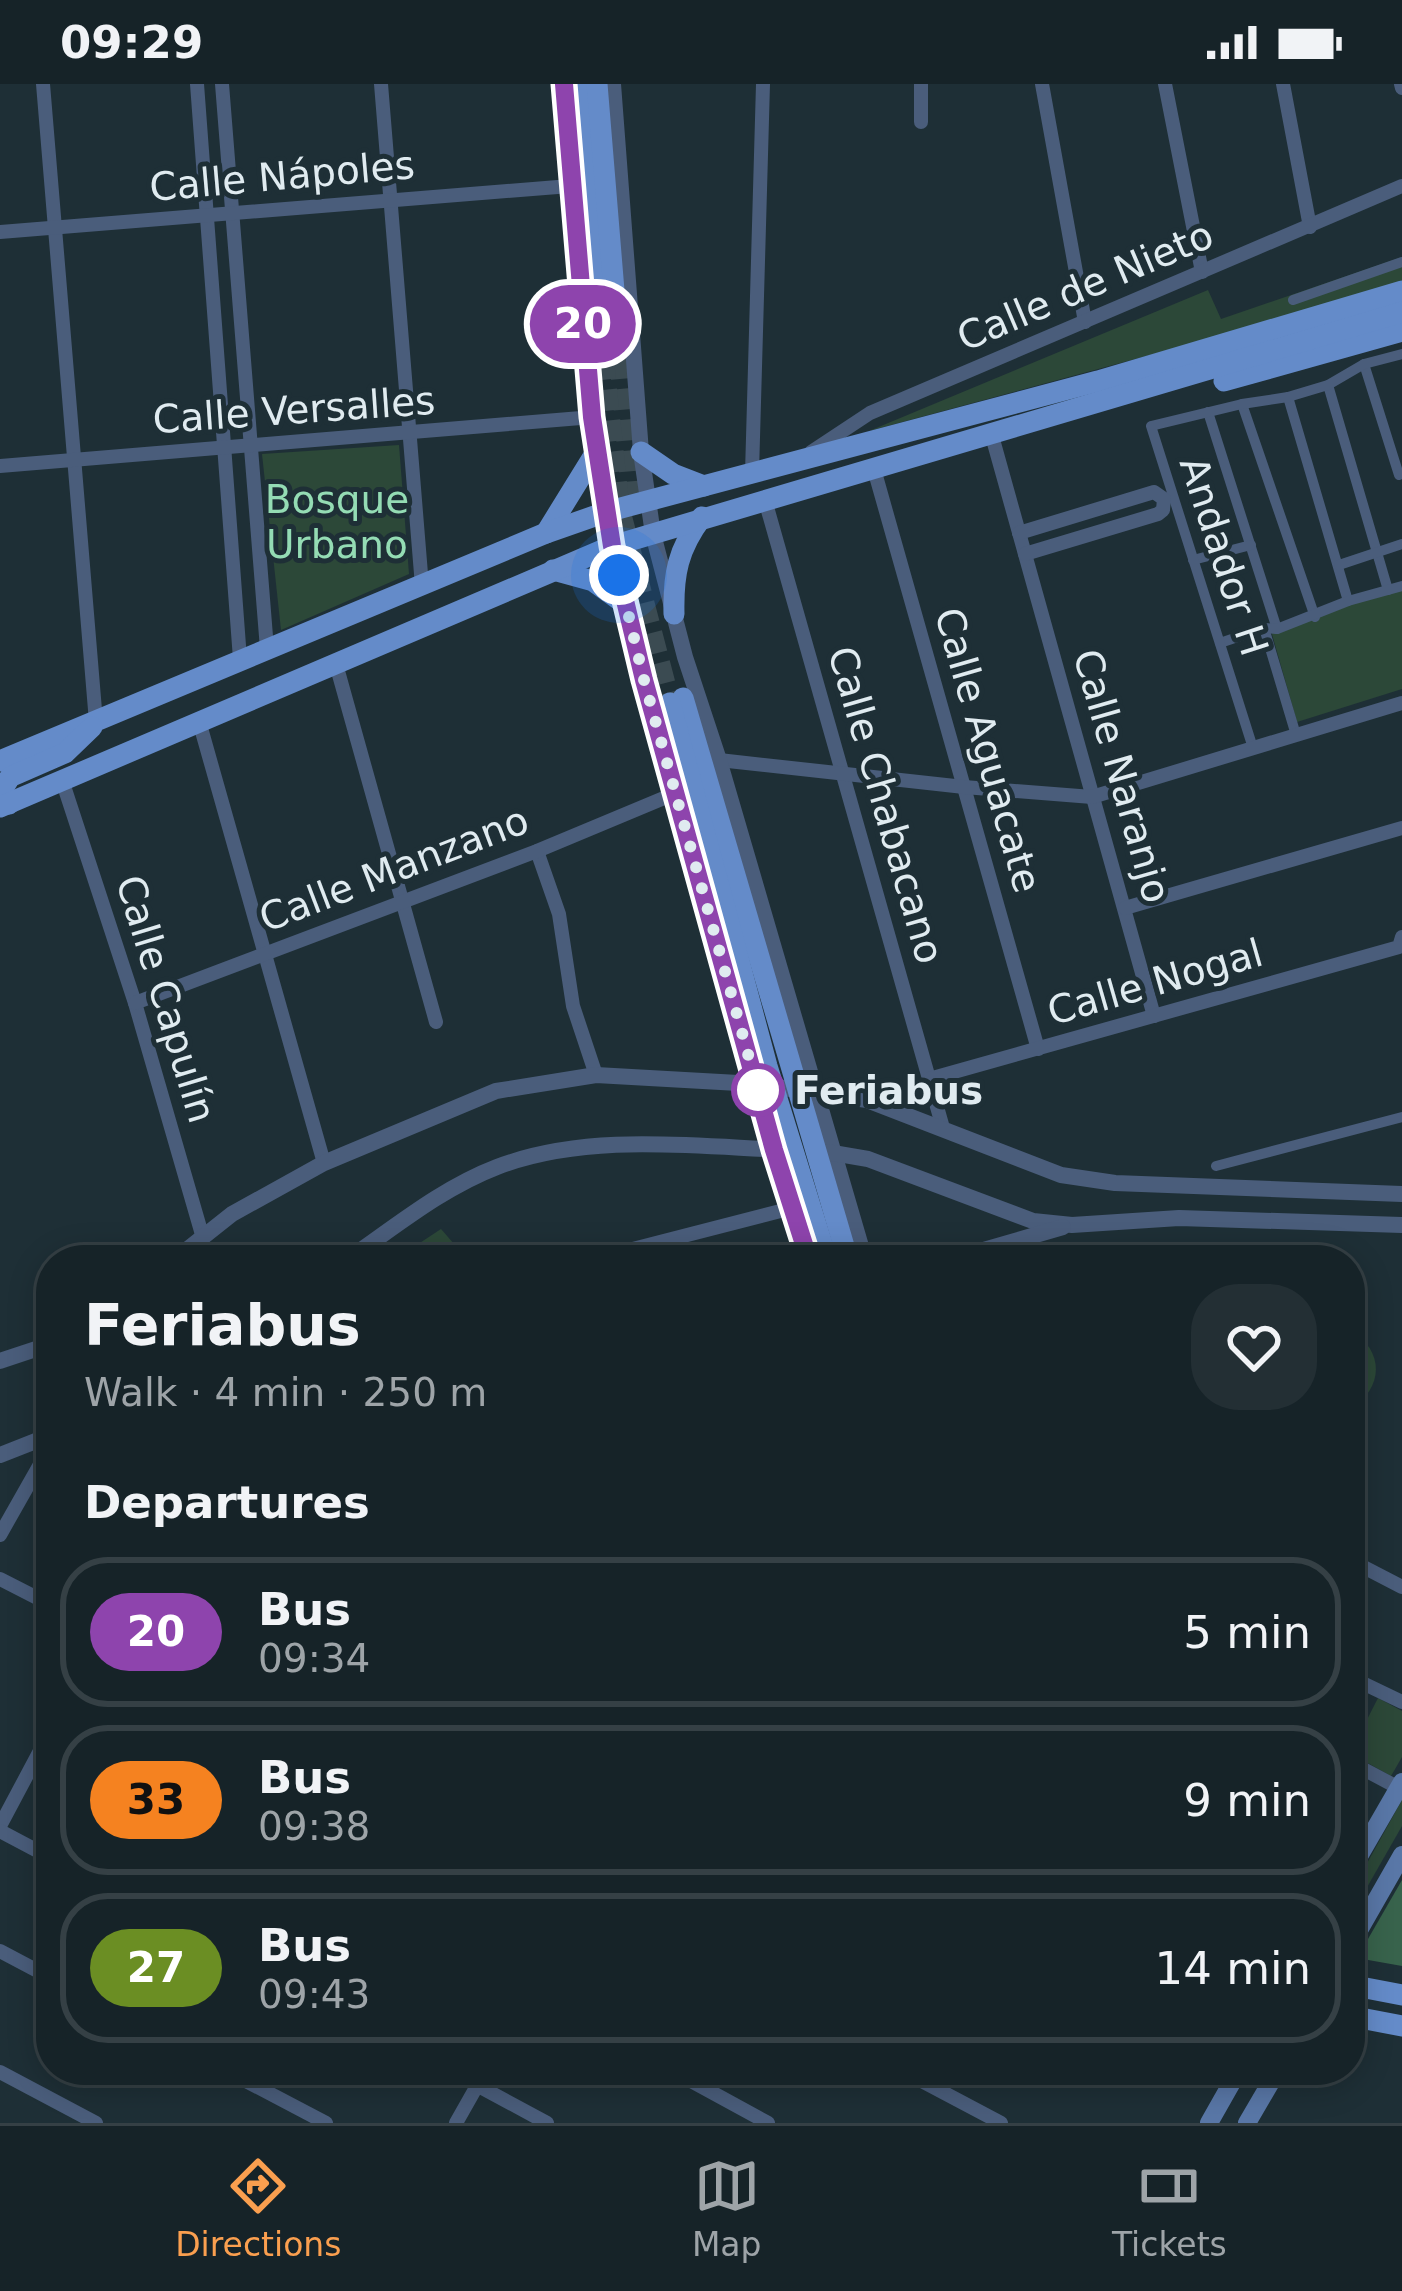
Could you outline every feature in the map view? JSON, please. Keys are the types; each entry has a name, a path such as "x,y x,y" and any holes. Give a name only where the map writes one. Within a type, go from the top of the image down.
{"main road":[{"path":"577,84 609,328 597,84"},
{"path":"0,761 606,512 1098,381 1402,292"},
{"path":"96,722 65,753 10,777 2,790 4,806 612,546 1402,312"},
{"path":"1088,407 1153,401 1402,331"},
{"path":"546,533 596,452"},
{"path":"641,452 673,474 705,487"},
{"path":"674,614 675,566 688,535 702,518"},
{"path":"553,570 593,580 625,604"},
{"path":"677,701 744,941 843,1245"},
{"path":"744,941 786,1132 822,1245"},
{"path":"1365,1846 1400,1785"},
{"path":"1365,1920 1402,1856"},
{"path":"1365,1988 1402,1995"},
{"path":"1365,2019 1402,2026"},
{"path":"1209,2123 1231,2085"},
{"path":"1247,2123 1269,2085"}],"street":[{"path":"44,84 96,722"},
{"path":"197,84 241,659"},
{"path":"222,84 267,649"},
{"path":"381,84 422,586"},
{"path":"564,84 592,417 612,546 746,1050 804,1245"},
{"path":"613,84 641,452 652,534 861,1245"},
{"path":"752,473 764,84"},
{"path":"921,84 921,122"},
{"path":"1042,84 1085,322"},
{"path":"1165,84 1202,272"},
{"path":"1283,84 1310,226"},
{"name":"Calle Nápoles","path":"0,232 570,186"},
{"name":"Calle de Nieto","path":"801,460 870,413 1402,186"},
{"path":"1293,300 1402,262"},
{"name":"Andador H","path":"1253,748 1151,426 1288,398 1328,385 1364,364 1402,354"},
{"path":"1364,364 1399,476"},
{"path":"1328,385 1388,590"},
{"path":"1288,398 1348,601"},
{"path":"1242,404 1315,617"},
{"path":"1208,412 1251,545 1296,735"},
{"name":"Calle Versalles","path":"0,466 592,417"},
{"name":"Calle Naranjo","path":"992,436 1154,1016"},
{"name":"Calle Aguacate","path":"874,470 1038,1049"},
{"path":"1019,533 1154,493 1164,500 1158,514 1025,554"},
{"name":"Calle Chabacano","path":"765,500 943,1128"},
{"path":"1339,565 1402,544"},
{"path":"1192,560 1251,545"},
{"path":"1220,643 1402,586"},
{"path":"336,664 436,1022"},
{"path":"719,760 964,788 1092,797 1402,703"},
{"path":"200,722 324,1162"},
{"name":"Calle Capulín","path":"62,780 135,1003 203,1238"},
{"name":"Calle Manzano","path":"135,1003 537,851 676,793"},
{"path":"1125,908 1402,828"},
{"path":"537,851 559,914 573,1006 596,1075"},
{"name":"Calle Nogal","path":"929,1079 1400,942"},
{"path":"746,1050 752,1056 779,1059 801,1038"},
{"path":"194,1245 232,1214 324,1162 496,1091 596,1075 756,1084 867,1100 1060,1175 1115,1183 1402,1194"},
{"path":"1216,1166 1402,1118"},
{"path":"368,1245 452,1188 530,1156 630,1145 834,1152 868,1159 1033,1221 1072,1225 1179,1218 1402,1225"},
{"path":"643,1245 792,1208"},
{"path":"1002,1245 1072,1225"},
{"path":"809,1245 812,1234 824,1226 856,1230"},
{"path":"661,1245 664,1239"},
{"path":"0,1361 36,1349"},
{"path":"0,1455 36,1441"},
{"path":"0,1534 36,1471"},
{"path":"1365,1568 1402,1587"},
{"path":"0,1579 36,1597"},
{"path":"1365,1684 1402,1702"},
{"path":"36,1759 0,1828 36,1849"},
{"path":"1365,1769 1400,1785"},
{"path":"0,1951 36,1970"},
{"path":"0,2072 96,2123"},
{"path":"254,2085 326,2123"},
{"path":"456,2123 477,2085 548,2123"},
{"path":"698,2085 768,2123"},
{"path":"929,2085 1000,2123"}],"green space":[{"path":"1402,257 1402,287 869,431 1208,290 1221,319"},
{"name":"Bosque Urbano","path":"399,445 409,574 281,630 262,454"},
{"path":"1402,586 1402,689 1297,722 1270,627"},
{"path":"441,1229 455,1245 417,1245"},
{"path":"1365,1343 1376,1370 1365,1396"},
{"path":"1378,1698 1402,1711 1402,1757 1391,1776 1365,1761 1365,1724"},
{"path":"1402,1800 1402,1826 1365,1891 1365,1867"},
{"path":"1402,1880 1402,1966 1365,1959 1365,1944"}],"tunnel":[{"path":"617,327 632,500"},
{"path":"600,328 619,507 670,703"}],"bus line":[{"name":"20","path":"564,84 592,417 612,546 644,680 804,1245"}],"place":[{"name":"Feriabus","path":"758,1090"}],"route":[{"path":"619,575 758,1090"}]}
